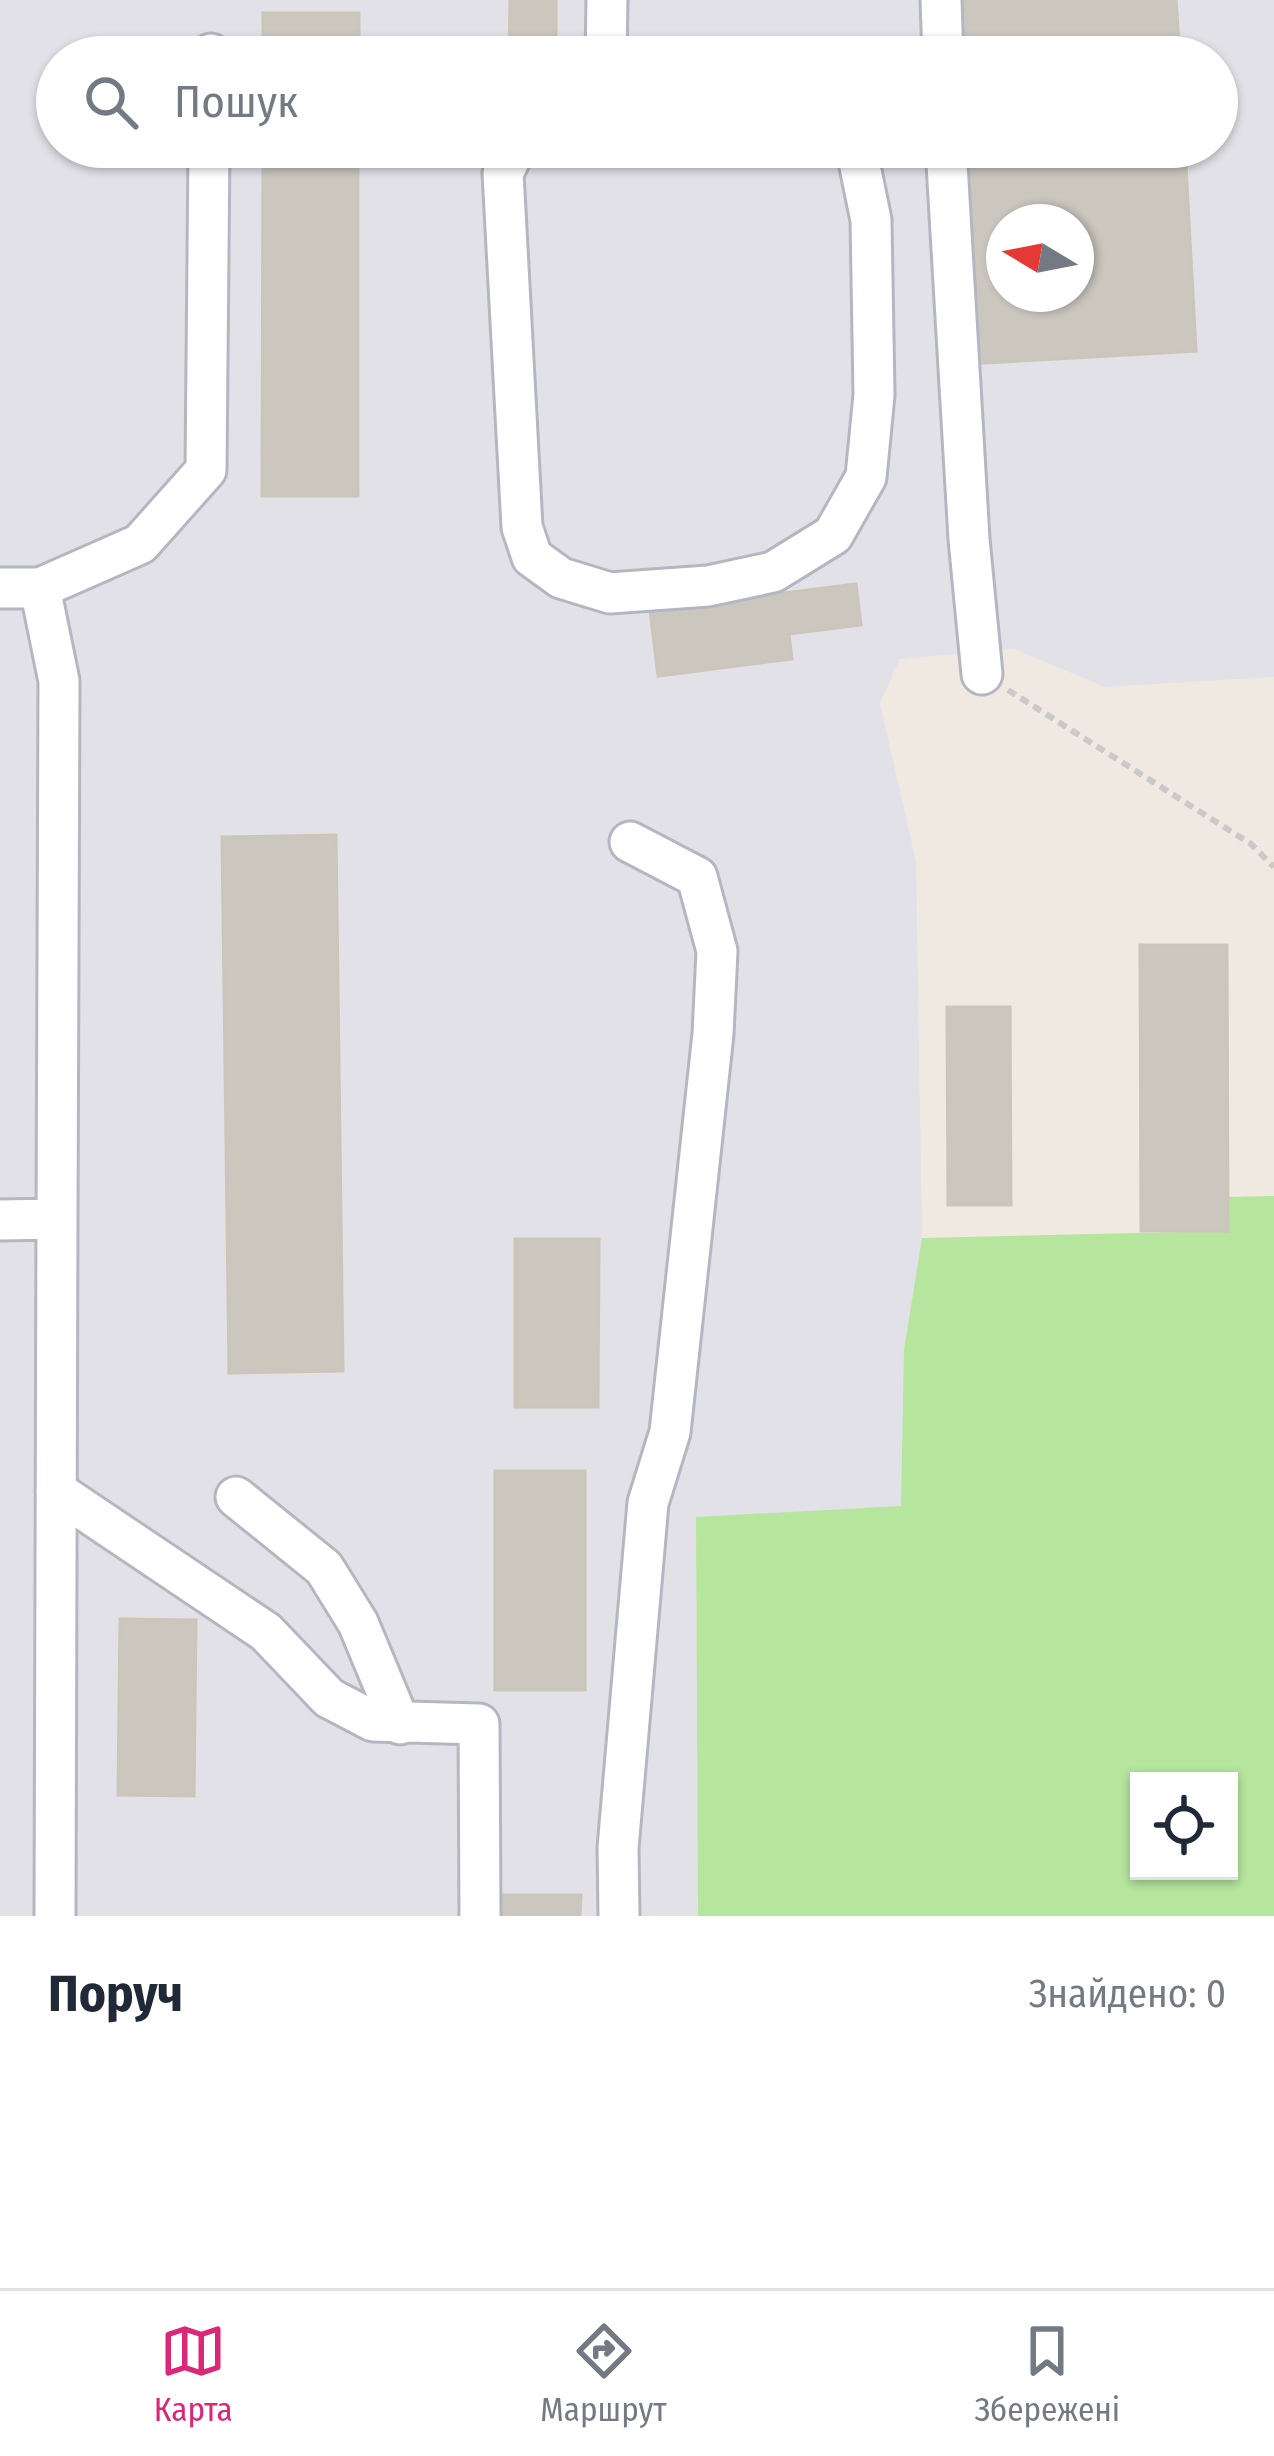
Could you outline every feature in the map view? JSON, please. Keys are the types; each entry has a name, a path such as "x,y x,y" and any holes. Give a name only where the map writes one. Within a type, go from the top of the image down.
{"lane":[{"path":"607,36 608,0"},
{"path":"941,0 942,36"},
{"path":"0,588 40,588 140,544 206,470 209,168"},
{"path":"504,168 522,526 532,556 547,568 561,578 610,593 708,586 772,572 833,535 866,477 874,395 871,220 860,168"},
{"path":"947,168 969,538 982,674"},
{"path":"40,588 59,681 55,1916"},
{"path":"619,1916 618,1848 648,1503 670,1432 713,1034 717,951 697,877 630,842"},
{"path":"0,1220 57,1219"},
{"path":"56,1491 266,1632 329,1699 373,1720 478,1724 480,1916"},
{"path":"236,1497 324,1568 358,1623 400,1724"}],"path":[{"path":"982,674 1251,844 1274,867"}],"shaded area":[{"path":"0,0 1274,0 1274,677 1105,687 1014,649 900,659 880,703 916,862 922,1238 904,1349 902,1506 696,1518 698,1916 0,1916"}],"green space":[{"path":"1274,1196 1274,1916 698,1916 696,1517 901,1506 904,1349 922,1238 1228,1231 1229,1197"}],"building":[{"path":"510,0 556,0 556,36 509,36"},
{"path":"947,0 1176,0 1179,36 949,36"},
{"path":"263,13 359,13 359,36 263,36"},
{"path":"263,168 358,168 358,496 262,496"},
{"path":"956,168 1186,168 1196,351 968,364"},
{"path":"856,584 861,625 789,634 792,659 658,676 650,610"},
{"path":"336,835 343,1371 229,1373 222,837"},
{"path":"1140,945 1227,945 1228,1231 1141,1231"},
{"path":"947,1007 1010,1007 1011,1205 948,1205"},
{"path":"515,1239 599,1239 598,1407 515,1407"},
{"path":"495,1471 585,1471 585,1690 495,1690"},
{"path":"120,1619 196,1620 194,1796 118,1795"},
{"path":"490,1895 581,1895 580,1916 490,1916"}]}
